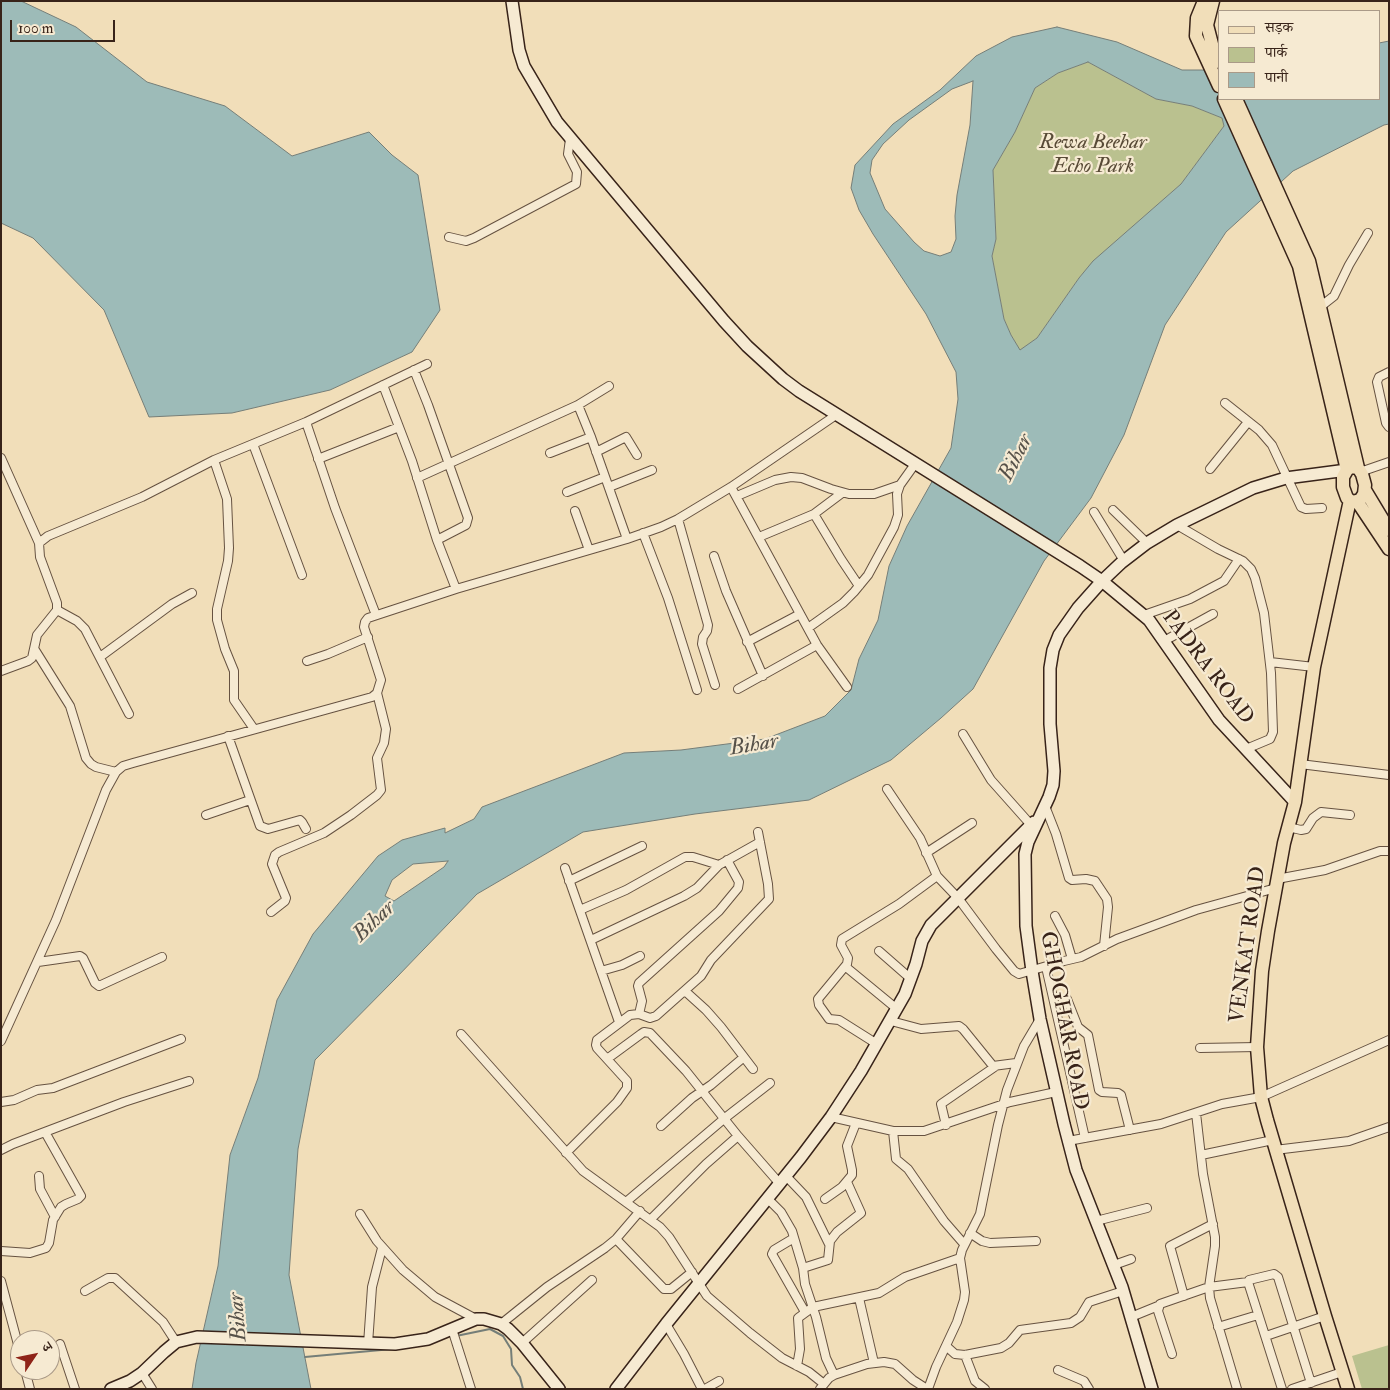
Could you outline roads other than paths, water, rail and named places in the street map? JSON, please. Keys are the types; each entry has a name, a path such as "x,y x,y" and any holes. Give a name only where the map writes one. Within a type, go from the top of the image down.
{"main road":[{"path":"1204,1 1197,18 1218,83"},
{"path":"1202,34 1207,25 1213,1"},
{"path":"1202,34 1218,60"},
{"path":"1224,100 1301,255 1299,266 1355,470 1389,530"},
{"path":"1236,100 1301,255 1320,307 1355,470"},
{"name":"VENKAT ROAD","path":"1355,470 1343,477 1343,487 1347,498 1353,501 1360,500 1365,490"},
{"path":"1353,501 1389,549"},
{"name":"VENKAT ROAD","path":"1348,1389 1261,1097 1257,1047 1262,971 1277,883 1295,802 1314,667 1353,501"}],"street":[{"name":"PADRA ROAD","path":"512,1 519,50 524,66 544,102 570,139 747,346 783,379 836,415 1080,566 1144,615 1219,720 1295,802"},
{"path":"449,237 466,241 474,238 576,184 577,172 568,154 570,139"},
{"path":"1320,307 1334,296 1349,265 1368,233"},
{"path":"40,543 48,536 142,497 214,460 306,422 427,364"},
{"path":"414,370 450,463 468,522 463,527 437,540"},
{"path":"1389,372 1379,377 1377,382 1386,423 1389,428"},
{"path":"383,385 456,589"},
{"path":"416,478 578,405 609,386"},
{"path":"1225,403 1272,445 1278,454 1286,478 1301,507 1306,509 1322,508"},
{"path":"578,405 627,538"},
{"path":"271,912 285,901 286,898 272,864 275,855 278,852 324,833 351,815 381,790 377,758 384,743 386,729 377,693 381,680 364,627 368,618 456,589 643,533 678,519 731,487 836,415"},
{"path":"306,422 376,614"},
{"path":"1210,469 1248,422"},
{"path":"318,459 399,427"},
{"path":"596,452 626,437 637,455"},
{"path":"550,453 591,438"},
{"path":"252,444 302,575"},
{"path":"1,458 40,543 40,556 57,602 57,610 37,635 32,658 1,671"},
{"path":"214,460 227,499 229,548 227,567 217,609 217,620 225,649 234,671 234,700 254,729"},
{"path":"1355,470 1389,462"},
{"path":"808,628 843,604 859,586 887,542 894,527 898,515 897,494 900,486 919,466"},
{"path":"609,487 652,470"},
{"name":"GHOGHAR ROAD","path":"1152,1389 1114,1265 1076,1170 1040,1020 1032,971 1026,926 1025,854 1035,821 1045,806 1053,784 1050,668 1053,650 1059,634 1068,620 1102,581 1147,543 1177,525 1253,488 1286,478 1355,470"},
{"path":"567,492 605,477"},
{"path":"737,496 775,480 792,477 812,481 842,493 859,495 874,494 900,486"},
{"path":"731,487 817,645 848,687"},
{"path":"759,537 814,514 842,493"},
{"path":"1114,510 1147,543"},
{"path":"575,511 589,550"},
{"path":"1094,512 1124,561"},
{"path":"814,514 859,586"},
{"path":"678,519 708,625 702,644 714,686"},
{"path":"1177,525 1218,550 1239,559 1251,569 1256,578 1264,613 1270,662 1272,736 1264,743 1246,749"},
{"path":"643,533 668,598 697,690"},
{"path":"714,556 726,591 763,676"},
{"path":"1144,615 1190,599 1224,581 1239,559"},
{"path":"100,657 172,604 192,594"},
{"path":"57,610 81,624 129,714"},
{"path":"748,642 800,614"},
{"path":"1164,641 1214,614"},
{"path":"307,661 368,637"},
{"path":"738,690 817,645"},
{"path":"34,650 70,706 86,758 96,767 116,772"},
{"path":"1270,662 1314,667"},
{"path":"1,1041 56,920 106,790 116,772 123,766 372,697 377,693"},
{"path":"619,1388 666,1324 768,1199 831,1117 897,1009 911,980 926,932 1035,821 990,780 963,734"},
{"path":"228,736 258,823 262,828 268,829 300,820 306,829"},
{"path":"1300,764 1389,775"},
{"path":"887,789 915,829 937,876 958,898 1014,971 1020,974 1092,954 1118,939 1181,915 1380,851 1389,851"},
{"path":"206,816 250,800"},
{"path":"1045,806 1056,834 1068,878 1072,880 1086,878 1095,881 1106,899 1108,907 1104,946"},
{"path":"1288,827 1301,830 1306,829 1313,818 1322,812 1350,815"},
{"path":"926,853 972,823"},
{"path":"566,1153 617,1102 627,1088 627,1081 597,1048 596,1043 599,1038 630,1015 639,1014 653,1018 701,976 711,960 769,899 758,832"},
{"path":"591,940 684,896 697,888 719,865 760,842"},
{"path":"569,880 642,846"},
{"path":"580,910 620,893 685,857 693,857 719,865"},
{"path":"639,1014 642,1001 639,983 719,912 738,888 738,879 727,860"},
{"path":"565,868 619,1022"},
{"path":"877,1044 839,1020 828,1019 819,1005 820,996 846,967 848,958 841,945 844,937 899,904 937,876"},
{"path":"1055,916 1065,935 1072,959"},
{"path":"879,951 911,980"},
{"path":"38,962 80,956 83,958 95,984 100,986 162,957"},
{"path":"602,971 628,963 640,956"},
{"path":"846,967 897,1009"},
{"path":"1046,967 1085,1138"},
{"path":"685,991 710,1015 753,1069"},
{"path":"1067,999 1078,1027 1088,1035 1098,1090 1121,1095 1130,1130"},
{"path":"461,1034 583,1171 651,1219 669,1237 700,1283 705,1294 782,1358 808,1372 822,1386 834,1374 884,1362 895,1364 928,1389 957,1322 964,1300 965,1292 960,1258 964,1244 980,1214 1002,1104 1016,1063 1027,1040 1040,1020"},
{"path":"890,1021 921,1029 959,1026 992,1064 996,1066"},
{"path":"607,1059 641,1034 647,1032 703,1091 738,1136 783,1180 806,1197 829,1244 828,1260 803,1268"},
{"path":"1,1102 14,1100 37,1090 53,1088 181,1039"},
{"path":"1068,1141 1161,1124 1222,1104 1261,1097 1389,1040"},
{"path":"1200,1048 1257,1047"},
{"path":"660,1126 744,1057"},
{"path":"946,1124 941,1104 996,1066 1016,1063"},
{"path":"1,1150 124,1102 189,1081"},
{"path":"626,1202 725,1118 770,1083"},
{"path":"831,1117 893,1131 924,1131 1002,1104 1056,1092"},
{"path":"1196,1113 1215,1246 1209,1287 1212,1306 1237,1389"},
{"path":"825,1198 847,1182 852,1172 847,1146 856,1123"},
{"path":"1201,1155 1274,1145 1348,1140 1389,1127"},
{"path":"893,1131 896,1159 908,1169 944,1221 964,1244"},
{"path":"1,1251 30,1253 46,1248 55,1217 63,1205 81,1196 45,1132"},
{"path":"651,1219 706,1164 738,1136"},
{"path":"39,1176 40,1189 55,1217"},
{"path":"829,1244 840,1229 861,1213 847,1182"},
{"path":"768,1199 785,1218 794,1238 826,1358 834,1374"},
{"path":"1096,1221 1147,1208"},
{"path":"501,1324 547,1287 616,1239 640,1211"},
{"path":"360,1214 382,1248 420,1286 435,1297 476,1319"},
{"path":"1184,1296 1170,1246 1213,1224"},
{"path":"970,1233 985,1242 1036,1241"},
{"path":"794,1238 774,1250 772,1254 805,1312"},
{"path":"616,1239 664,1289 671,1289 692,1272"},
{"path":"368,1344 372,1287 382,1248"},
{"path":"797,1366 800,1346 798,1321 799,1316 805,1312 813,1307 879,1293 906,1276 960,1258"},
{"path":"1114,1265 1131,1259"},
{"path":"1131,1316 1209,1287 1248,1282 1249,1280 1274,1274 1277,1275 1310,1383"},
{"path":"85,1291 108,1278 115,1278 163,1322 176,1342"},
{"path":"522,1343 592,1280"},
{"path":"1,1282 14,1330"},
{"path":"1248,1282 1282,1389"},
{"path":"946,1346 955,1354 965,1355 1004,1346 1022,1329 1071,1323 1080,1317 1088,1302 1123,1291"},
{"path":"858,1298 874,1363"},
{"path":"1158,1306 1172,1354"},
{"path":"1218,1327 1258,1315"},
{"path":"1266,1336 1325,1316"},
{"path":"113,1389 142,1373 176,1342 197,1337 368,1344 410,1343 428,1339 476,1319 484,1319 501,1324 522,1343 559,1389"},
{"path":"666,1324 703,1389 719,1381"},
{"path":"452,1329 471,1389"},
{"path":"60,1344 75,1389"},
{"path":"965,1355 975,1381 985,1389"},
{"path":"1058,1370 1084,1381 1089,1389"},
{"path":"1292,1389 1342,1372"},
{"path":"142,1373 152,1389"}],"water":[{"path":"1,1 21,1 76,27 147,82 225,106 292,156 369,132 392,155 418,175 440,310 412,352 330,390 232,413 149,417 104,310 33,238 1,223"},
{"name":"Bihar","path":"1057,27 1117,42 1182,70 1218,70 1218,100 1380,100 1380,43 1389,41 1389,124 1293,171 1226,232 1165,325 1124,435 1091,498 1044,561 973,689 941,718 891,760 809,800 695,814 583,832 477,894 315,1060 298,1149 289,1275 311,1389 192,1389 218,1266 230,1155 258,1078 277,1000 313,934 378,856 402,840 445,828 445,833 474,819 482,807 624,753 681,750 765,739 825,716 851,690 859,659 878,620 889,566 907,526 951,448 958,399 956,372 926,314 859,210 851,188 855,165 893,124 940,90 976,56 1012,37","holes":["1088,62 1156,99 1192,106 1222,118 1224,126 1181,184 1093,261 1037,338 1020,350 1004,319 992,256 996,239 993,170 1015,132 1035,88 1058,73","973,81 970,125 957,195 955,216 956,239 951,252 940,256 924,251 885,209 870,173 872,160 883,144 909,120 952,89","448,861 444,867 394,901 385,896 392,880 413,864"]}],"waterway":[{"path":"456,1336 490,1329 503,1336 511,1349 512,1365 520,1377 523,1389"},
{"path":"305,1357 392,1349"}],"park label":[{"name":"Rewa Beehar Echo Park","path":"1093,155"}]}
